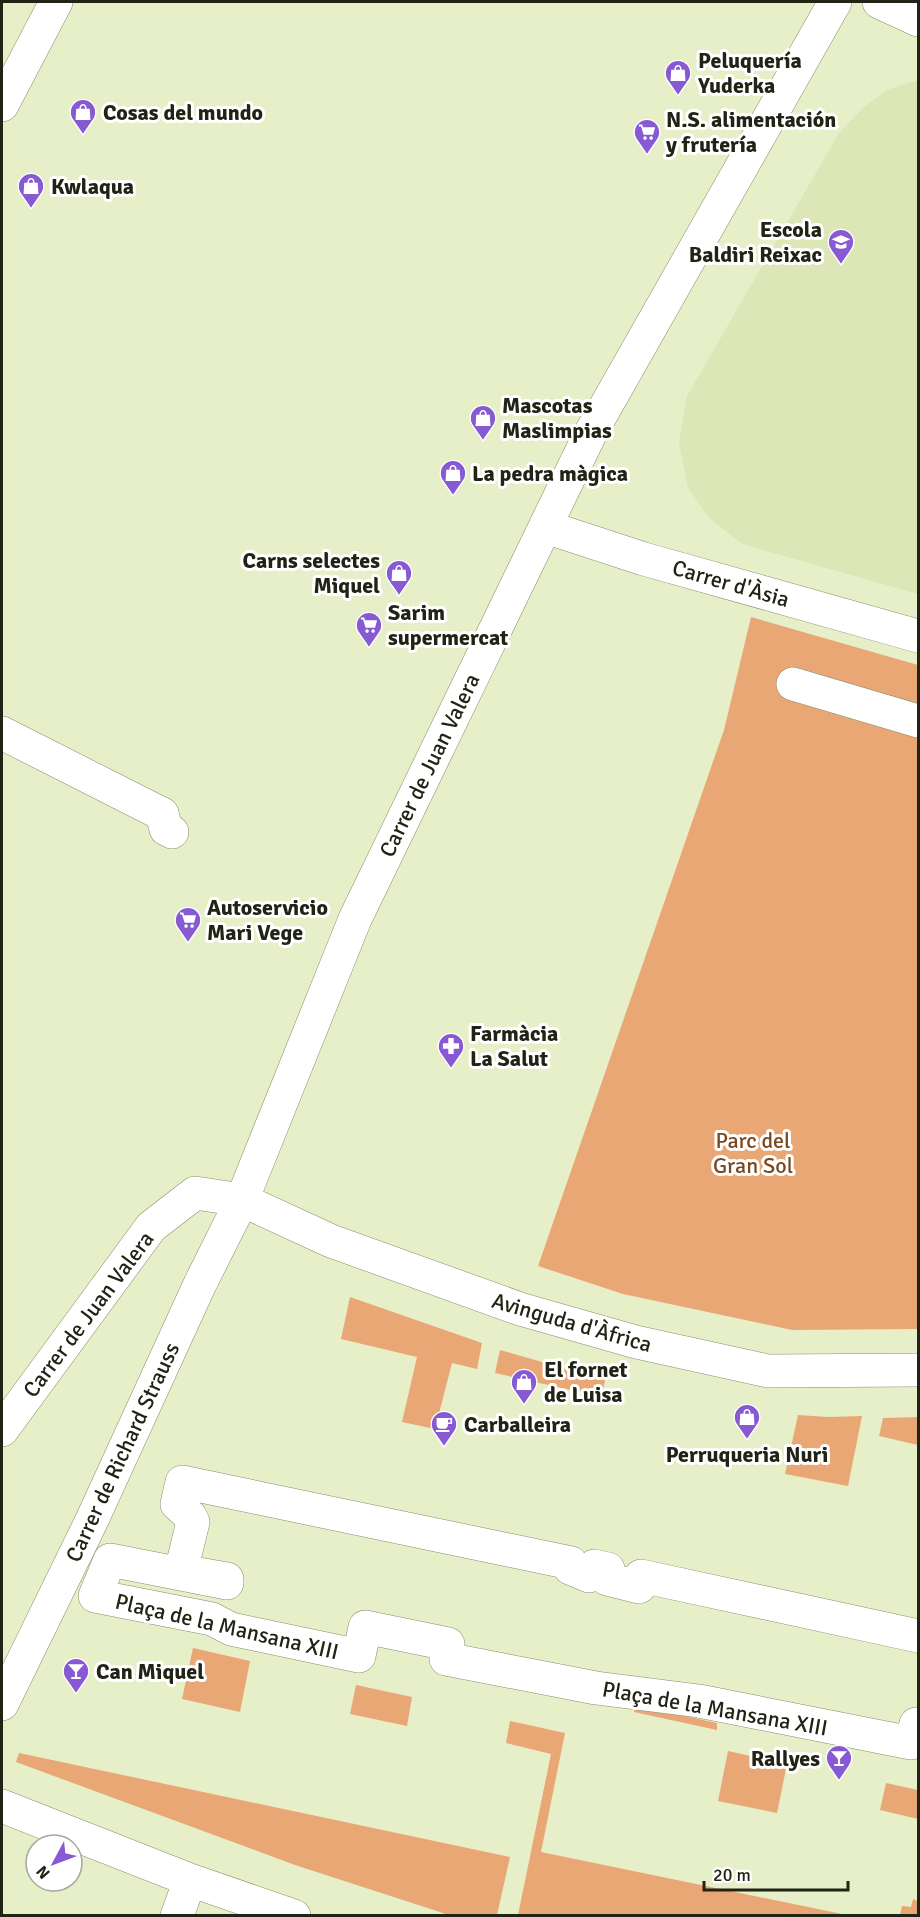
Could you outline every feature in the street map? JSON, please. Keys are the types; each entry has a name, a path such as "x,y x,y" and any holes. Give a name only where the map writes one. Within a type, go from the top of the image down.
{"street":[{"path":"2,105 56,2"},
{"name":"Carrer de Juan Valera","path":"2,1430 151,1227 195,1193 242,1200 355,919 590,434 835,2"},
{"path":"879,2 918,20"},
{"name":"Carrer d'Àsia","path":"546,527 644,559 918,636"},
{"path":"793,684 918,721"},
{"path":"2,733 167,823"},
{"name":"Avinguda d'Àfrica","path":"242,1200 331,1241 475,1293 520,1309 636,1342 768,1371 918,1370"},
{"name":"Carrer de Richard Strauss","path":"2,1704 91,1522 200,1284 242,1200"},
{"name":"Plaça de la Mansana XIII","path":"918,1636 641,1576 639,1587 607,1579 608,1569 594,1566 589,1576 570,1569 571,1563 182,1482 177,1504 193,1522 181,1571 227,1579 227,1582 110,1560 95,1596 212,1619 231,1629 359,1656 365,1627 448,1644 446,1659 596,1688 699,1701 911,1743 916,1724 918,1725"},
{"path":"2,1806 190,1880 294,1916"},
{"path":"177,1916 190,1880"}],"shaded area":[{"name":"Escola Baldiri Reixac","path":"918,80 918,594 742,544 708,517 688,487 679,443 687,396 839,133 863,108 887,90"}],"green space":[{"name":"Parc del Gran Sol","path":"751,617 918,665 918,1329 792,1330 623,1294 538,1266 724,730"},
{"path":"350,1297 482,1343 477,1369 452,1363 435,1429 402,1422 417,1357 341,1339"},
{"path":"500,1350 605,1380 602,1397 495,1373"},
{"path":"798,1415 862,1416 848,1486 785,1474"},
{"path":"918,1417 918,1445 879,1436 883,1418"},
{"path":"193,1648 250,1661 240,1712 182,1699"},
{"path":"356,1685 412,1697 407,1726 350,1714"},
{"path":"635,1705 717,1723 717,1730 634,1712"},
{"path":"510,1721 565,1733 541,1852 847,1915 518,1915 551,1754 506,1743"},
{"path":"728,1751 787,1764 777,1813 718,1801"},
{"path":"19,1753 510,1857 497,1915 449,1915 295,1865 16,1762"},
{"path":"886,1783 918,1790 918,1819 880,1810"},
{"path":"913,1899 918,1901 918,1915 900,1915 902,1906 911,1907"}],"place":[{"name":"Peluquería Yuderka","path":"678,96"},
{"name":"Cosas del mundo","path":"83,135"},
{"name":"N.S. alimentación y frutería","path":"647,155"},
{"name":"Kwlaqua","path":"31,209"},
{"name":"Escola Baldiri Reixac","path":"841,265"},
{"name":"Mascotas Maslimpias","path":"483,441"},
{"name":"La pedra màgica","path":"453,496"},
{"name":"Carns selectes Miquel","path":"399,596"},
{"name":"Sarim supermercat","path":"369,648"},
{"name":"Autoservicio Mari Vege","path":"188,943"},
{"name":"Farmàcia La Salut","path":"451,1069"},
{"name":"El fornet de Luisa","path":"524,1405"},
{"name":"Perruqueria Nuri","path":"747,1440"},
{"name":"Carballeira","path":"444,1447"},
{"name":"Can Miquel","path":"76,1694"},
{"name":"Rallyes","path":"839,1781"}]}
